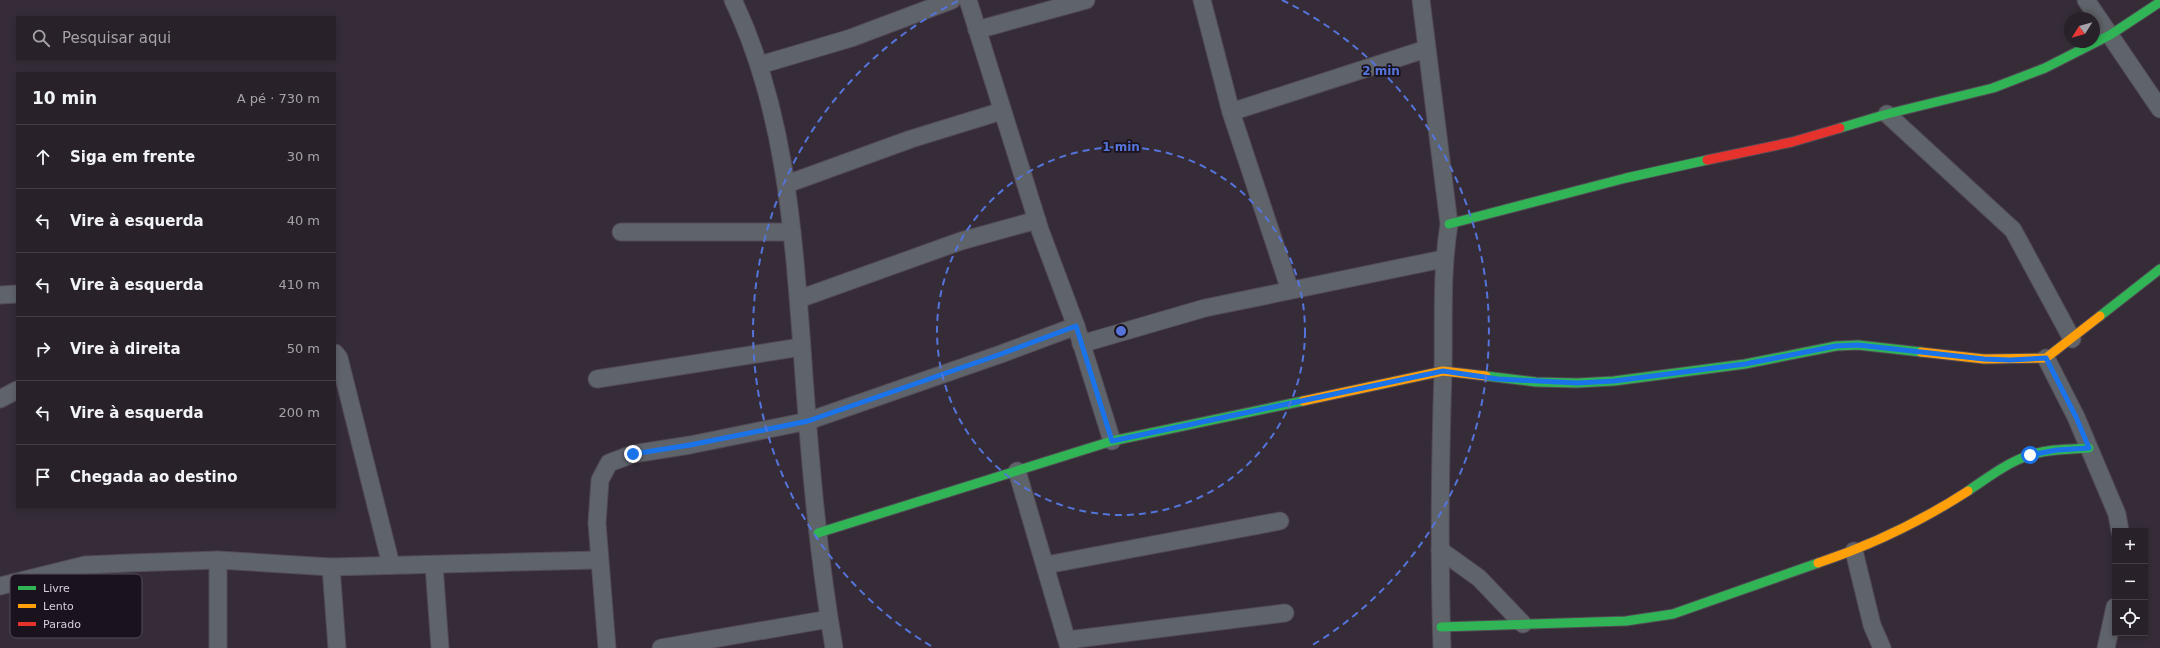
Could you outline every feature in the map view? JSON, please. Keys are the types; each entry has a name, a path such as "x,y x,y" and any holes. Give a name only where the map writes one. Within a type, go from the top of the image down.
{"street":[{"path":"733,0 760,66 777,129 787,184 799,299 822,577 834,648"},
{"path":"760,66 851,38 952,0"},
{"path":"968,0 1037,220 1076,326 1112,441"},
{"path":"977,30 1086,0"},
{"path":"1202,0 1231,112 1290,290"},
{"path":"1422,0 1426,49 1449,224 1444,259 1443,371 1439,464 1442,648"},
{"path":"2086,0 2160,109"},
{"path":"1449,224 1626,178 1792,142 1887,114 1993,88 2044,68 2110,35 2160,2"},
{"path":"1231,112 1426,49"},
{"path":"787,184 911,139 1002,111"},
{"path":"1887,114 2013,230 2072,339"},
{"path":"799,299 961,242 1037,220"},
{"path":"621,232 792,232"},
{"path":"1081,344 1197,310 1444,259"},
{"path":"818,533 1112,441 1443,371 1536,382 1599,382 1745,364 1836,346 1858,345 1984,359 2010,360 2046,358 2160,269"},
{"path":"0,295 16,294"},
{"path":"607,648 598,560 597,523 600,480 609,463 633,454 690,445 808,421 988,359 1076,326"},
{"path":"597,379 802,348"},
{"path":"336,354 339,358 391,565"},
{"path":"2046,358 2076,417 2117,514 2119,528"},
{"path":"0,399 16,391"},
{"path":"1441,628 1626,621 1673,614 1707,603 1766,580 1854,552 1927,516 2002,469 2030,455 2057,450 2089,448"},
{"path":"1017,471 1046,565 1068,644 1285,613"},
{"path":"1046,565 1280,521"},
{"path":"1440,550 1479,578 1523,624"},
{"path":"1854,552 1872,625 1882,648"},
{"path":"49,574 85,565 218,560 331,567 598,560"},
{"path":"218,560 218,648"},
{"path":"434,565 440,648"},
{"path":"331,567 337,648"},
{"path":"0,586 10,584"},
{"path":"661,648 829,619"},
{"path":"2106,648 2112,621"}],"traffic: fast":[{"path":"1840,128 1887,114 1993,88 2045,68 2110,35 2160,2"},
{"path":"1449,224 1626,178 1707,160"},
{"path":"2100,316 2160,269"},
{"path":"1486,376 1536,382 1577,383 1614,381 1745,364 1836,346 1858,345 1921,352"},
{"path":"818,533 1112,441 1303,401"},
{"path":"1968,491 2006,466 2030,455 2052,450 2089,448"},
{"path":"1441,627 1626,621 1673,614 1818,563"}],"traffic: slow":[{"path":"1921,352 1984,359 2046,358 2100,316"},
{"path":"1303,401 1443,371 1486,376"},
{"path":"1818,563 1857,549 1914,523 1968,491"}],"traffic: jam":[{"path":"1707,160 1792,142 1840,128"}],"route":[{"path":"633,454 690,445 808,421 921,383 1076,326 1112,441 1443,371 1498,379 1536,382 1577,383 1614,381 1745,364 1836,346 1858,345 1984,359 2010,360 2046,358 2076,417 2089,448 2057,450 2030,455"}]}
